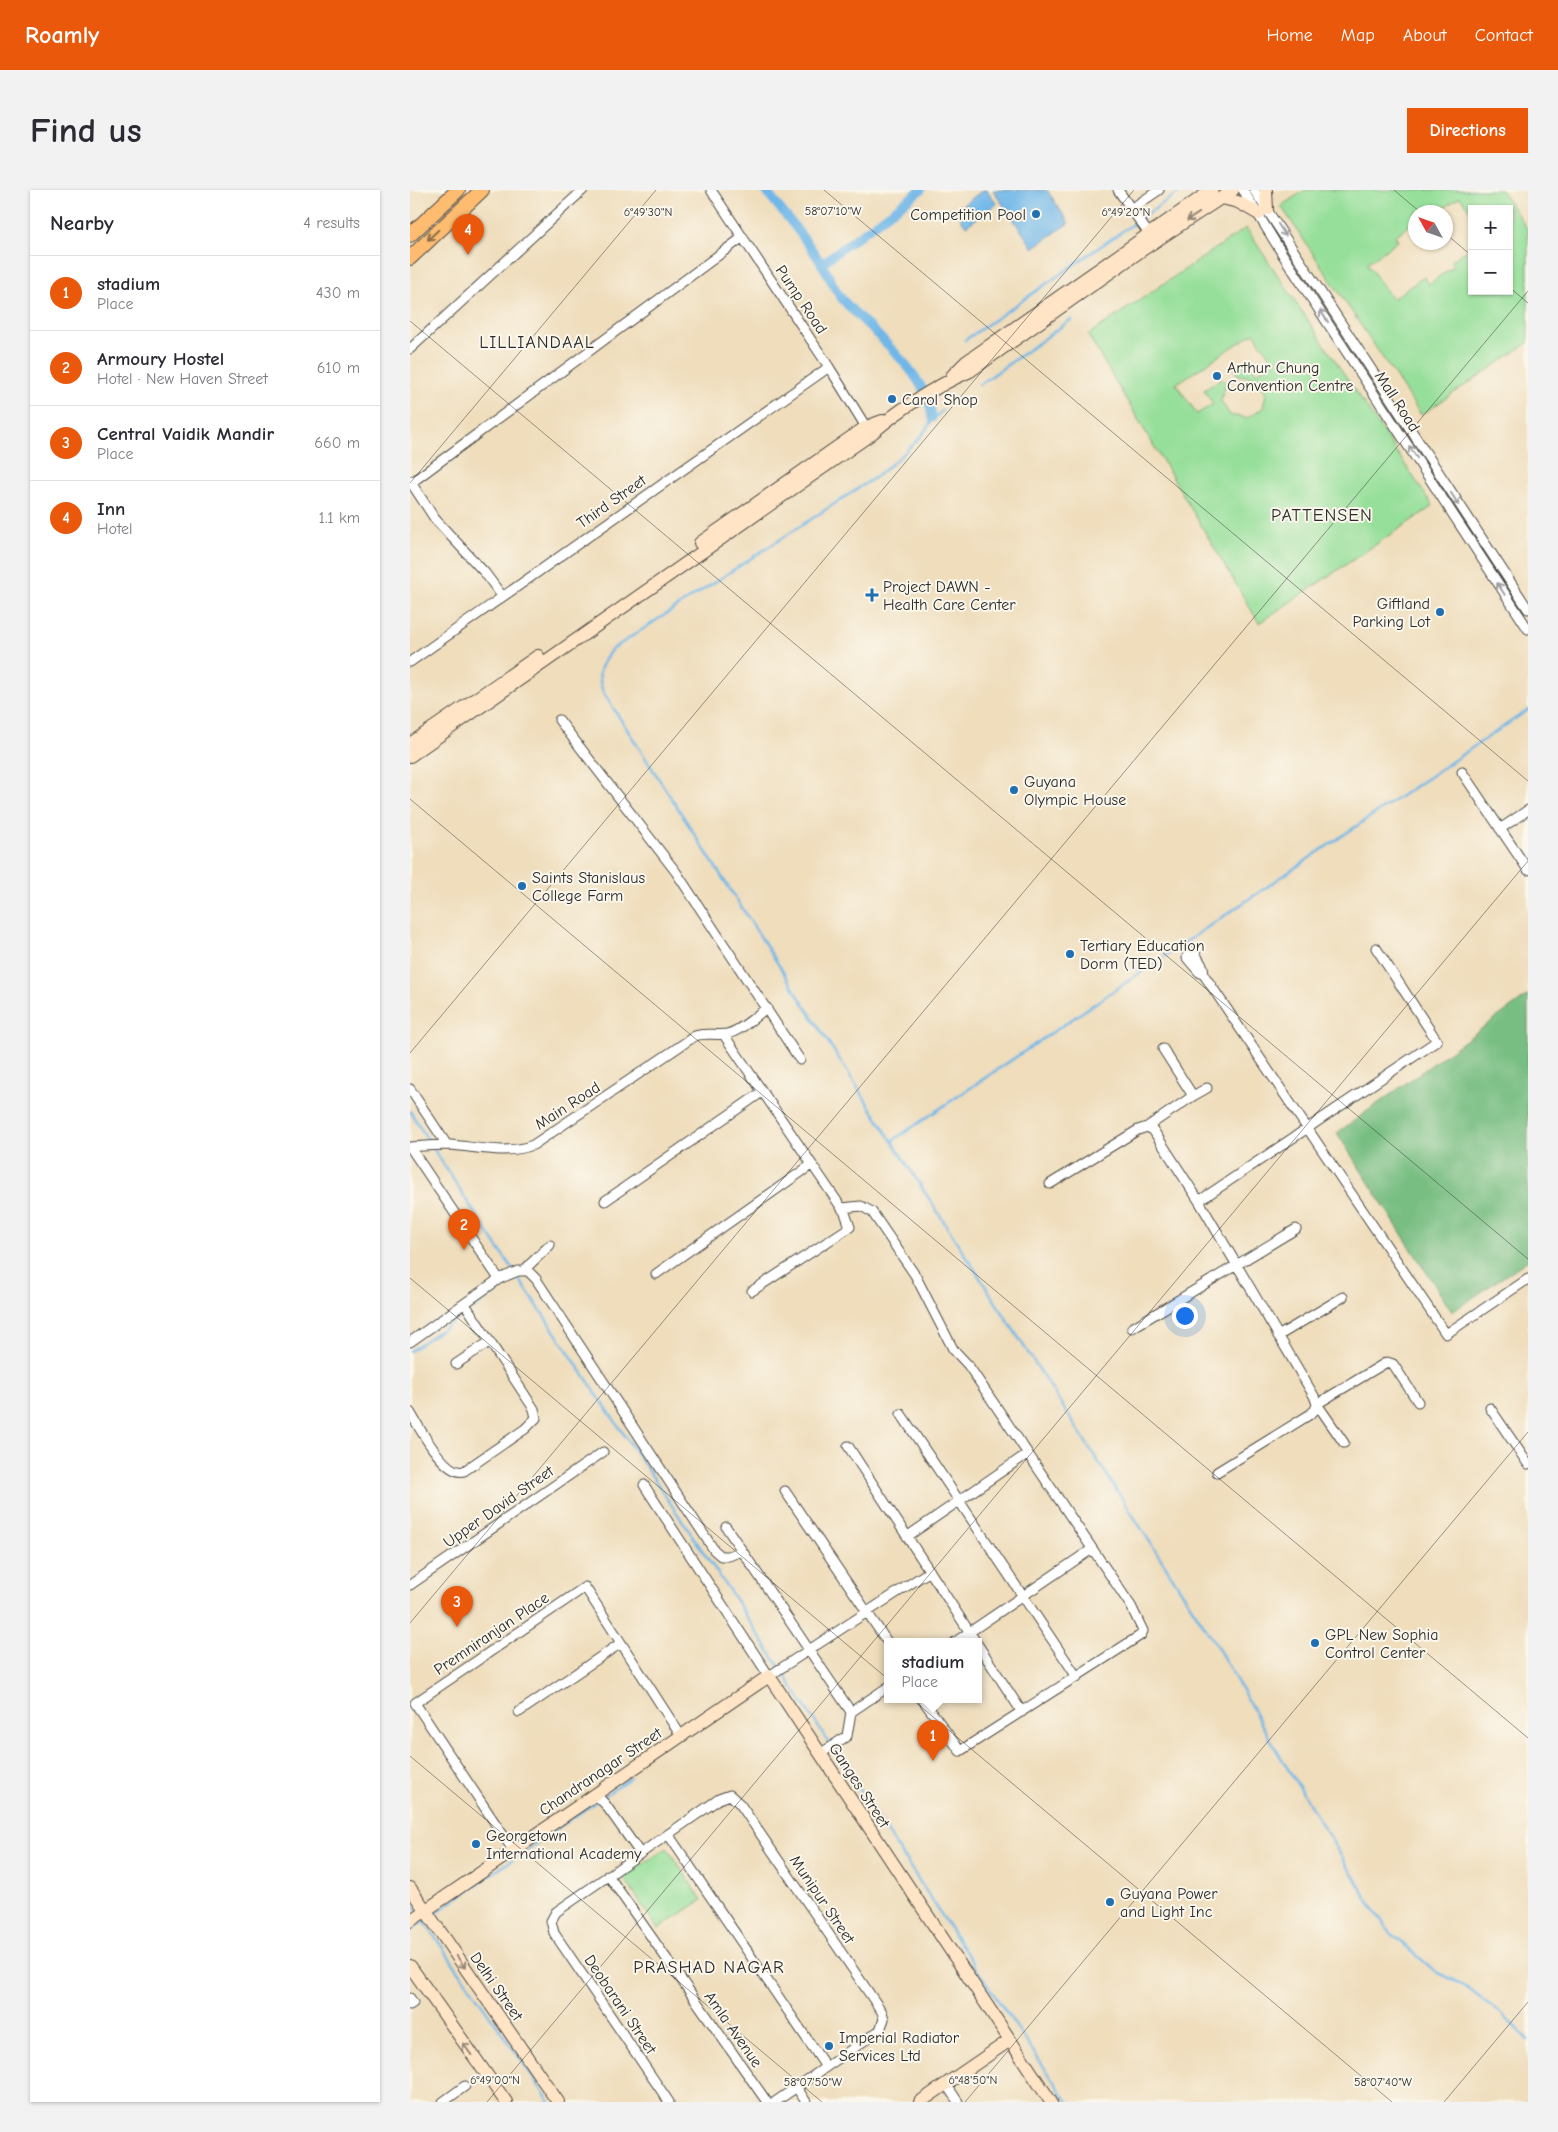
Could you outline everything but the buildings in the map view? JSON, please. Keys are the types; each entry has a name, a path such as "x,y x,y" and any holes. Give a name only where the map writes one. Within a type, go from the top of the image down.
{"main road":[{"path":"410,235 458,190"},
{"path":"410,258 482,190"},
{"path":"410,756 871,434 891,417 944,383 970,371 1149,235 1217,194 1233,190"},
{"path":"1217,194 1263,211 1266,190"},
{"path":"410,744 866,426 891,417"},
{"name":"Chandranagar Street","path":"422,1916 514,1850 599,1798 681,1736 777,1671"},
{"name":"Ganges Street","path":"777,1671 1051,2102"},
{"name":"Delhi Street","path":"410,1888 422,1916 558,2102"},
{"path":"410,1966 506,2102"},
{"path":"920,2102 1010,2040"}],"street":[{"path":"410,349 583,190"},
{"name":"Pump Road","path":"710,190 830,367 866,426"},
{"path":"1118,190 1149,235"},
{"path":"1131,209 1158,190"},
{"name":"Mall Road","path":"1243,190 1263,211 1528,609"},
{"name":"Mall Road","path":"1254,190 1283,255 1528,629"},
{"path":"502,596 485,573 435,519 411,482 743,237"},
{"name":"Third Street","path":"410,662 830,367"},
{"path":"559,720 661,851 800,1060"},
{"path":"1462,772 1528,870"},
{"path":"1500,829 1528,810"},
{"path":"1198,1201 1437,1041 1376,948"},
{"path":"1187,949 1196,953 1203,967 1204,975 1446,1334 1528,1279"},
{"path":"752,1291 850,1227 842,1208 724,1035 733,1032 767,1008"},
{"name":"Main Road","path":"410,1147 447,1145 504,1149 525,1148 541,1140 695,1036 711,1033 724,1035"},
{"path":"1163,1049 1192,1096"},
{"path":"1050,1184 1138,1130 1147,1127 1207,1088"},
{"path":"410,1089 447,1145"},
{"path":"605,1201 762,1092"},
{"path":"1147,1127 1153,1130 1198,1201 1318,1404 1344,1443"},
{"path":"410,1147 503,1277"},
{"path":"656,1274 811,1165"},
{"path":"842,1208 861,1206 872,1212 915,1275 953,1349 968,1365 1131,1606 1144,1631 1141,1635 1077,1677 960,1751 925,1703"},
{"path":"1132,1328 1296,1229"},
{"path":"410,1342 466,1307 503,1277 521,1270 550,1245"},
{"path":"521,1270 536,1279 714,1550 721,1556 729,1556 741,1551"},
{"path":"1278,1336 1343,1297"},
{"path":"410,1412 440,1459 458,1472 464,1471 530,1425 536,1418 534,1409 466,1307"},
{"path":"456,1364 489,1342"},
{"path":"1217,1472 1309,1415 1318,1404 1387,1362 1393,1364 1418,1402"},
{"path":"1490,1408 1528,1464"},
{"path":"901,1414 958,1502 1077,1677"},
{"path":"848,1446 974,1638"},
{"name":"Upper David Street","path":"410,1585 603,1452"},
{"path":"908,1536 1027,1454"},
{"name":"Ganges Street","path":"644,1485 777,1671"},
{"path":"785,1491 884,1638"},
{"path":"726,1527 851,1712 847,1736 828,1749"},
{"path":"961,1638 1092,1549"},
{"path":"777,1671 930,1571"},
{"name":"Premniranjan Place","path":"514,1850 414,1703 585,1587 681,1736"},
{"path":"519,1712 621,1643"},
{"path":"982,1652 1022,1712"},
{"path":"851,1712 884,1690"},
{"name":"Munipur Street","path":"668,1834 719,1799 730,1795 740,1804 882,2012 884,2019 880,2030 826,2067"},
{"path":"599,1798 640,1853"},
{"path":"608,1875 668,1834 826,2067 775,2102"},
{"name":"Deobarani Street","path":"608,1875 556,1912 551,1921 554,1933 669,2102"},
{"name":"Amla Avenue","path":"608,1875 766,2102"},
{"path":"946,2084 958,2102"},
{"path":"443,2102 465,2086"},
{"path":"797,2088 806,2102"}],"green space":[{"path":"1305,190 1501,190 1511,205 1468,205 1468,208 1460,197 1448,205 1408,205 1408,226 1395,236 1398,241 1367,263 1392,299 1424,277 1429,284 1454,266 1451,261 1468,250 1468,295 1513,295 1513,208 1528,230 1528,343 1421,415 1281,206"},
{"path":"1246,228 1433,506 1259,623 1088,335","holes":["1254,333 1273,362 1257,373 1247,361 1234,369 1238,375 1257,378 1266,393 1263,408 1247,418 1230,415 1221,401 1226,383 1222,378 1204,390 1213,404 1197,414 1176,384"]},
{"path":"1528,995 1528,1260 1452,1312 1337,1133"},
{"path":"667,1848 702,1900 658,1929 623,1877"}],"water":[{"path":"983,190 987,190 997,204 966,226 955,211"},
{"name":"Competition Pool","path":"993,190 1047,190 1069,223 1033,248"}],"waterway":[{"path":"765,190 808,244 842,299 910,369 921,385 932,418"},
{"path":"821,264 921,190"},
{"path":"965,340 1182,190"},
{"path":"979,385 1072,319"},
{"path":"942,411 922,435 895,462 877,476 611,650 600,670 603,692 1215,1643 1274,1746 1376,1913 1392,1934 1436,1972 1463,1985 1502,2014 1528,2040"},
{"path":"892,1141 1528,710"},
{"path":"410,1111 430,1143"},
{"path":"433,1148 474,1212 733,1596 984,1980 1068,2102"},
{"path":"472,1309 518,1277"},
{"path":"410,1351 467,1312"},
{"path":"433,1915 630,1778"},
{"path":"410,1901 418,1912"},
{"path":"410,1931 426,1919"},
{"path":"424,1921 550,2102"}],"place":[{"name":"Competition Pool","path":"1036,214"},
{"name":"Inn","path":"468,255"},
{"name":"Arthur Chung Convention Centre","path":"1217,376"},
{"name":"Carol Shop","path":"892,399"},
{"name":"Project DAWN - Health Care Center","path":"872,595"},
{"name":"Giftland Parking Lot","path":"1440,612"},
{"name":"Guyana Olympic House","path":"1014,790"},
{"name":"Saints Stanislaus College Farm","path":"522,886"},
{"name":"Tertiary Education Dorm (TED)","path":"1070,954"},
{"name":"Armoury Hostel","path":"464,1250"},
{"name":"Central Vaidik Mandir","path":"457,1627"},
{"name":"GPL New Sophia Control Center","path":"1315,1643"},
{"name":"stadium","path":"933,1761"},
{"name":"Georgetown International Academy","path":"476,1844"},
{"name":"Guyana Power and Light Inc","path":"1110,1902"},
{"name":"Imperial Radiator Services Ltd","path":"829,2046"}],"district":[{"name":"LILLIANDAAL","path":"537,342"},
{"name":"PATTENSEN","path":"1322,515"},
{"name":"PRASHAD NAGAR","path":"709,1967"}]}
